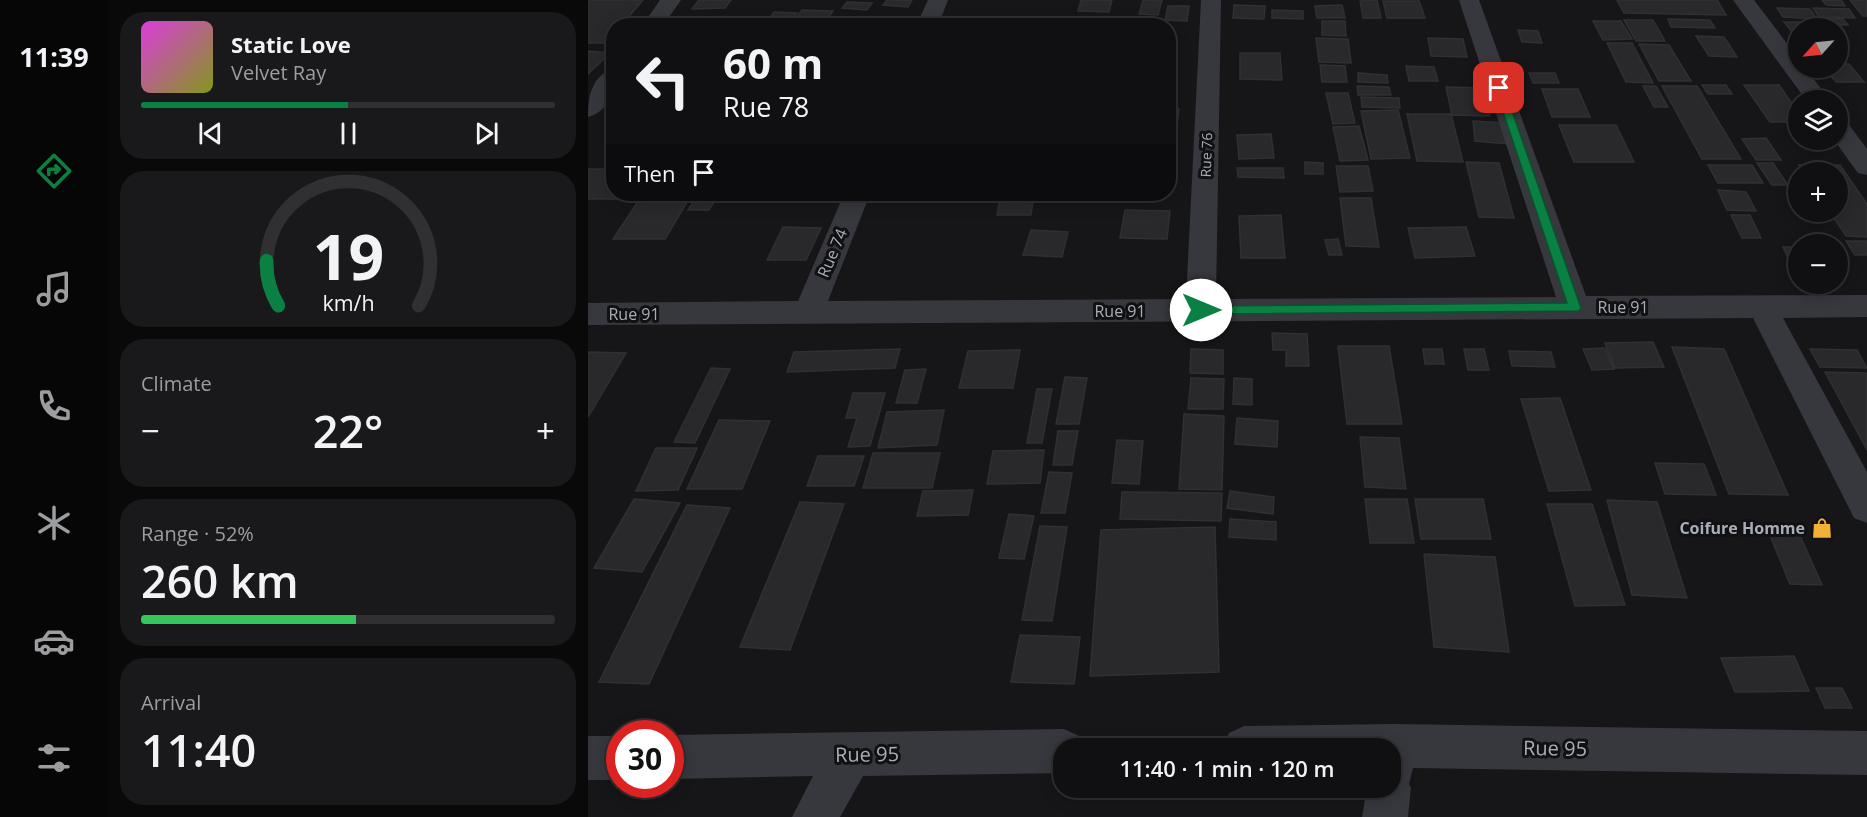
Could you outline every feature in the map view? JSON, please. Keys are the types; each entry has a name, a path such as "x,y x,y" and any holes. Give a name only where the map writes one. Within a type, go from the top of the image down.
{"street":[{"path":"658,18 671,0"},
{"path":"930,18 938,0"},
{"name":"Rue 76","path":"1201,310 1211,0"},
{"path":"1469,0 1575,308"},
{"path":"1743,0 1810,90"},
{"path":"588,110 606,86"},
{"path":"1848,141 1867,167"},
{"name":"Rue 74","path":"807,313 854,201"},
{"path":"1762,306 1867,507"},
{"name":"Rue 91","path":"588,314 1867,306"},
{"name":"Rue 95","path":"684,757 1053,751"},
{"name":"Rue 95","path":"1401,770 1867,753"},
{"path":"815,817 851,754"},
{"path":"588,758 606,758"},
{"path":"1385,817 1388,798"}],"building":[{"path":"588,0 643,0 628,18 606,18 606,43 588,43"},
{"path":"699,0 731,0 725,8 692,9"},
{"path":"887,0 912,0 908,7 883,5"},
{"path":"1081,0 1112,0 1109,12 1078,11"},
{"path":"1143,0 1162,0 1158,15 1139,14"},
{"path":"1360,0 1377,0 1381,18 1363,18"},
{"path":"1617,0 1717,0 1726,15 1624,13"},
{"path":"1822,0 1841,0 1845,6 1826,5"},
{"path":"1850,0 1867,0 1867,16 1863,16"},
{"path":"1383,1 1419,1 1425,18 1387,18"},
{"path":"847,2 872,3 867,10 842,8"},
{"path":"1234,5 1265,6 1264,19 1233,18"},
{"path":"1342,5 1345,18 1317,18 1315,6"},
{"path":"1168,6 1189,6 1187,21 1165,18"},
{"path":"1777,8 1810,9 1816,18 1800,18 1783,17"},
{"path":"1813,8 1849,9 1855,18 1819,17"},
{"path":"802,10 833,11 828,18 796,18"},
{"path":"1272,10 1303,11 1303,19 1272,18"},
{"path":"774,12 797,13 794,18 770,18"},
{"path":"1668,19 1710,20 1715,28 1671,27"},
{"path":"1624,20 1653,20 1665,41 1636,41"},
{"path":"1322,21 1345,21 1346,36 1322,35"},
{"path":"1593,21 1621,21 1632,39 1603,40"},
{"path":"1518,30 1538,31 1542,43 1522,42"},
{"path":"1696,36 1724,37 1737,57 1709,56"},
{"path":"1316,38 1348,39 1351,63 1319,62"},
{"path":"1428,38 1463,39 1467,57 1431,56"},
{"path":"1607,43 1632,43 1653,83 1626,82"},
{"path":"1639,44 1669,45 1691,81 1659,81"},
{"path":"588,51 606,53 606,57 588,74"},
{"path":"1240,53 1280,53 1282,80 1240,79"},
{"path":"1849,64 1864,82 1836,82 1833,78 1848,78"},
{"path":"1320,65 1345,66 1347,82 1322,82"},
{"path":"1406,66 1434,67 1438,81 1409,81"},
{"path":"1358,73 1387,75 1388,83 1358,82"},
{"path":"1529,73 1555,73 1559,83 1533,83"},
{"path":"1702,85 1726,85 1732,94 1708,94"},
{"path":"1744,85 1779,85 1788,98 1788,122 1770,122"},
{"path":"1357,86 1389,87 1391,95 1358,95"},
{"path":"1643,86 1656,86 1668,107 1654,107"},
{"path":"1662,86 1697,86 1741,159 1702,159"},
{"path":"1446,87 1482,88 1490,116 1452,115"},
{"path":"1542,89 1578,89 1590,117 1552,117"},
{"path":"1326,93 1348,93 1355,123 1333,124"},
{"path":"1361,97 1399,98 1400,108 1362,107"},
{"path":"1176,109 1179,109 1176,134"},
{"path":"1398,110 1410,158 1371,159 1361,111"},
{"path":"1407,114 1451,114 1463,162 1417,161"},
{"path":"1473,121 1505,123 1508,144 1475,141"},
{"path":"1559,125 1616,125 1634,162 1574,162"},
{"path":"1359,126 1368,160 1340,161 1333,127"},
{"path":"1271,134 1274,158 1239,159 1237,135"},
{"path":"1766,138 1781,160 1756,160 1742,139"},
{"path":"1305,162 1323,163 1323,174 1305,174"},
{"path":"1466,162 1499,163 1514,218 1479,217"},
{"path":"1757,163 1773,163 1788,185 1772,185"},
{"path":"1708,165 1752,165 1763,183 1718,183"},
{"path":"1336,166 1368,166 1373,191 1340,192"},
{"path":"1237,168 1283,168 1284,178 1238,177"},
{"path":"588,169 606,169 606,199 588,199"},
{"path":"1848,177 1867,204 1867,237 1845,234 1837,222 1848,222"},
{"path":"1718,190 1746,192 1756,211 1727,210"},
{"path":"1340,198 1371,198 1379,247 1346,246"},
{"path":"638,201 688,201 665,239 613,239"},
{"path":"694,201 715,201 709,210 688,210"},
{"path":"1000,201 1033,201 1031,215 997,215"},
{"path":"1125,210 1170,211 1167,239 1120,238"},
{"path":"1281,215 1285,258 1241,258 1239,216"},
{"path":"1731,215 1750,215 1761,238 1742,238"},
{"path":"783,227 821,228 806,260 767,260"},
{"path":"1466,227 1475,256 1415,258 1408,228"},
{"path":"1031,230 1068,232 1062,257 1023,255"},
{"path":"1338,239 1342,255 1329,255 1325,240"},
{"path":"1848,241 1867,241 1867,255 1855,255"},
{"path":"1783,247 1788,247 1788,258"},
{"path":"1272,333 1307,334 1309,366 1286,366 1286,350 1273,350"},
{"path":"1653,342 1664,367 1615,368 1605,343"},
{"path":"1338,346 1389,346 1402,424 1347,424"},
{"path":"1672,347 1724,349 1788,495 1729,494"},
{"path":"1605,348 1614,369 1592,370 1583,349"},
{"path":"900,349 895,368 787,372 794,352"},
{"path":"1191,349 1223,350 1223,374 1190,373"},
{"path":"1423,349 1442,349 1444,364 1425,364"},
{"path":"1464,349 1484,349 1489,370 1468,370"},
{"path":"1810,349 1857,350 1867,368 1820,367"},
{"path":"1020,350 1013,388 959,388 968,351"},
{"path":"1509,351 1551,352 1555,367 1512,366"},
{"path":"588,352 626,353 588,417"},
{"path":"711,368 730,369 695,443 674,442"},
{"path":"926,369 917,403 896,403 905,370"},
{"path":"1825,372 1867,373 1867,450"},
{"path":"1065,377 1087,378 1079,424 1056,424"},
{"path":"1191,378 1224,379 1223,409 1188,409"},
{"path":"1234,378 1252,379 1252,405 1233,404"},
{"path":"1037,389 1052,389 1042,443 1027,443"},
{"path":"853,393 885,393 870,446 848,447 857,418 846,418"},
{"path":"1560,398 1591,490 1549,491 1521,399"},
{"path":"944,410 937,445 878,448 887,412"},
{"path":"1184,414 1224,416 1222,490 1179,489"},
{"path":"1237,418 1278,421 1277,447 1235,444"},
{"path":"719,420 770,421 742,489 687,489"},
{"path":"1058,431 1078,431 1072,465 1053,465"},
{"path":"1360,437 1399,438 1406,489 1365,487"},
{"path":"1117,440 1143,441 1139,484 1112,483"},
{"path":"656,448 697,448 678,490 636,491"},
{"path":"1044,450 1040,483 987,484 993,451"},
{"path":"873,453 940,453 932,488 863,488"},
{"path":"818,456 864,456 854,486 807,486"},
{"path":"1655,463 1704,464 1716,495 1665,494"},
{"path":"1049,472 1072,473 1065,513 1041,513"},
{"path":"973,490 968,515 917,516 923,491"},
{"path":"1230,491 1274,497 1273,514 1227,508"},
{"path":"1122,492 1222,493 1221,521 1120,519"},
{"path":"634,499 680,503 642,572 594,568"},
{"path":"1365,499 1407,499 1414,543 1370,543"},
{"path":"1415,499 1483,499 1491,539 1421,539"},
{"path":"1607,500 1657,502 1687,598 1632,595"},
{"path":"800,502 844,504 790,650 740,647"},
{"path":"1547,504 1592,504 1625,605 1575,606"},
{"path":"687,505 730,508 649,684 599,682"},
{"path":"1009,514 1034,516 1024,559 999,558"},
{"path":"1230,519 1276,522 1276,540 1229,537"},
{"path":"1040,526 1067,527 1052,621 1022,620"},
{"path":"1215,527 1219,672 1090,676 1101,530"},
{"path":"1767,528 1797,529 1822,585 1790,584"},
{"path":"1424,554 1495,557 1509,652 1434,647"},
{"path":"1020,635 1080,637 1074,684 1011,682"},
{"path":"1794,656 1809,691 1735,692 1721,658"},
{"path":"1816,688 1842,688 1852,708 1825,708"}],"place":[{"name":"Coifure Homme","path":"1822,528"}],"route":[{"path":"1201,310 1575,308 1499,88"}]}
